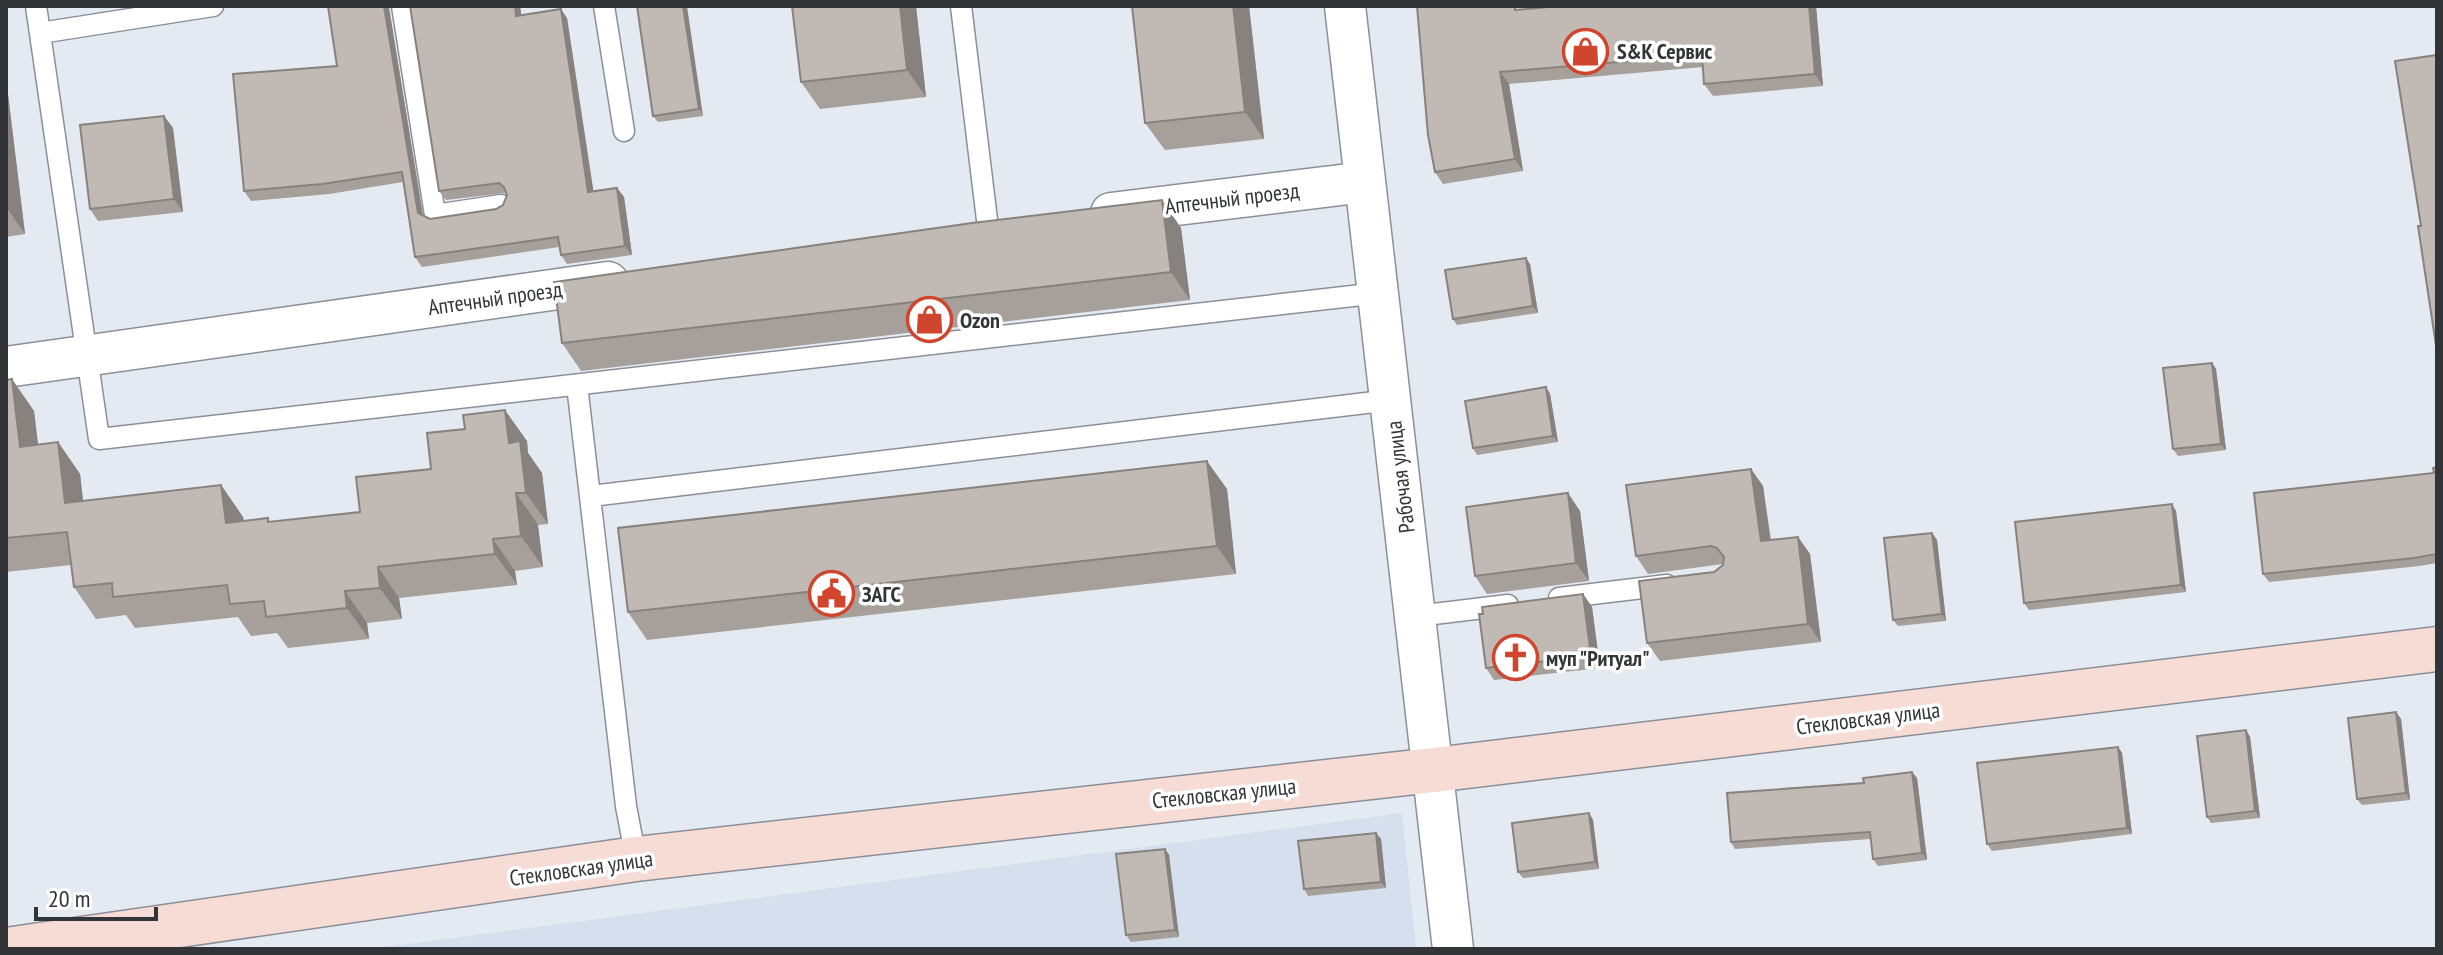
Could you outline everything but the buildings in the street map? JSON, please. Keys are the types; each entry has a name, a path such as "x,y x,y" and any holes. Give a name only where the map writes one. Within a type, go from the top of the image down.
{"street":[{"name":"Рабочая улица","path":"1345,6 1453,949"},
{"name":"Аптечный проезд","path":"1082,217 1365,182"},
{"name":"Аптечный проезд","path":"6,367 640,277"},
{"name":"Стекловская улица","path":"13,949 636,859 1434,770 2437,649"}],"lane":[{"path":"36,6 99,439 1379,293"},
{"path":"40,33 213,6"},
{"path":"402,6 435,215 501,205"},
{"path":"604,6 624,131"},
{"path":"961,6 988,229"},
{"path":"577,385 626,806 636,859"},
{"path":"591,496 1391,400"},
{"path":"1417,616 1693,581"}],"shaded area":[{"path":"1402,813 1416,949 369,949"}],"place":[{"name":"S&K Сервис","path":"1586,51"},
{"name":"Ozon","path":"929,320"},
{"name":"ЗАГС","path":"831,594"},
{"name":"муп \"Ритуал\"","path":"1515,658"}]}
